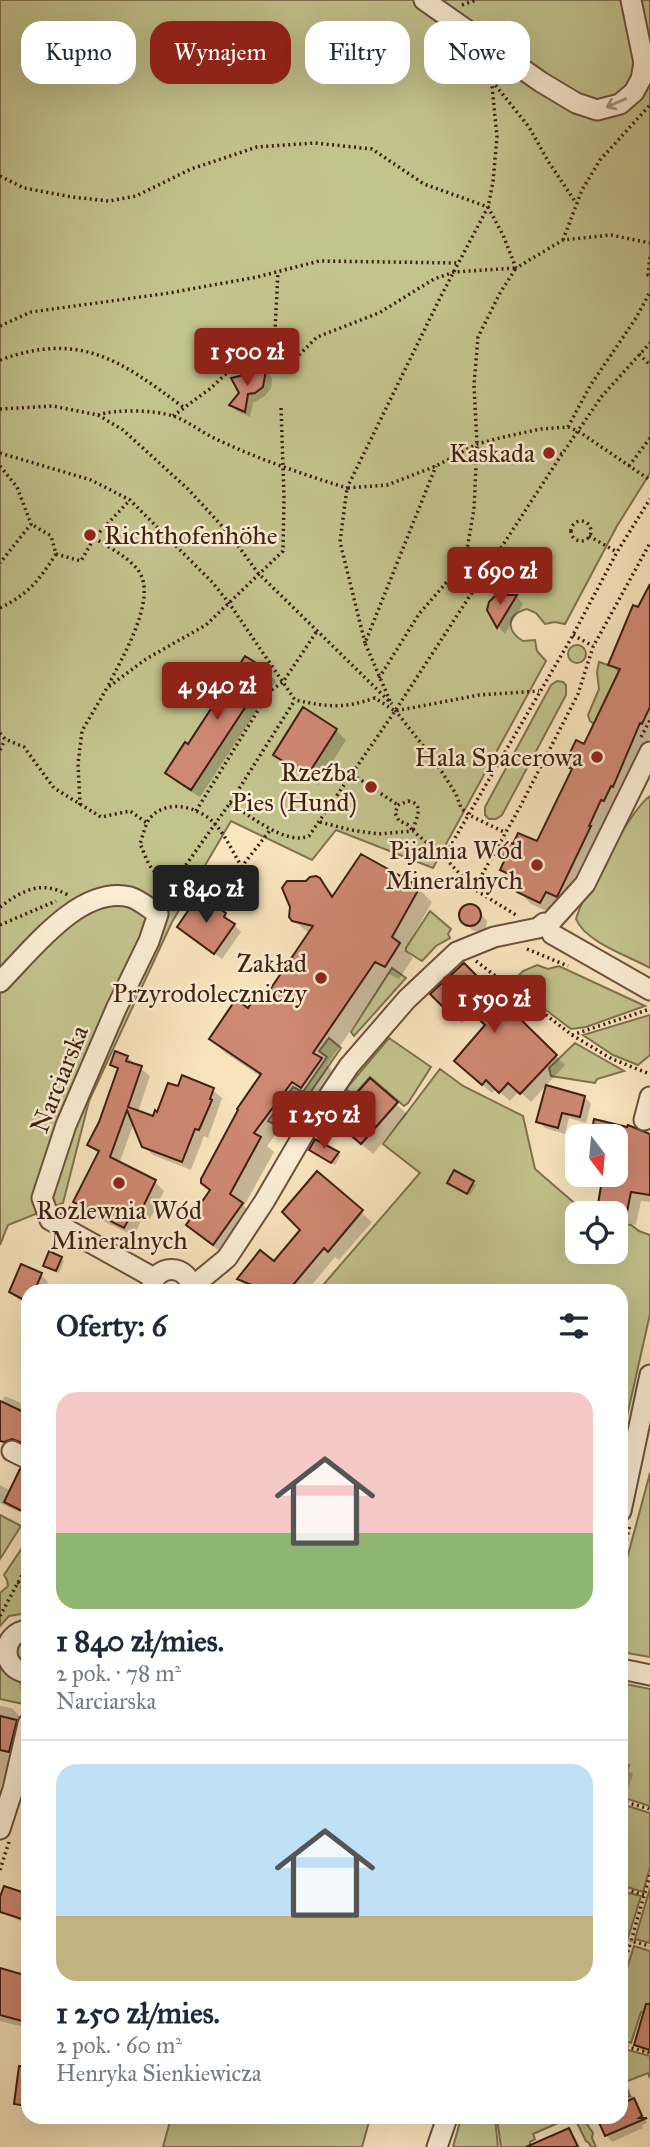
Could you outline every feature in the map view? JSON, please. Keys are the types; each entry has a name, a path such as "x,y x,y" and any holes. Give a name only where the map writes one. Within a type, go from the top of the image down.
{"street":[{"path":"424,0 454,21"},
{"path":"530,74 576,103 597,110 621,104 634,92 641,79 644,63 631,0"},
{"path":"198,1284 227,1258 349,1066 407,999 457,952 494,937 546,928 585,884 650,752"},
{"path":"0,982 64,917 84,905 114,896 132,898 158,914"},
{"name":"Narciarska","path":"151,1284 50,1220 42,1198 66,1125 116,1009 149,941 158,914"},
{"path":"546,928 650,990"},
{"path":"643,1119 650,1097"},
{"path":"154,1284 160,1272 168,1269 176,1270 189,1279 190,1284"},
{"path":"628,1478 650,1375"},
{"path":"21,1631 12,1635 7,1642 3,1660 21,1671"},
{"path":"628,1670 650,1675"},
{"path":"0,1829 21,1754"},
{"path":"438,2147 444,2124"}],"path":[{"path":"491,84 496,138 488,207 457,263 347,488 340,542 365,643 395,711 435,761 456,794 461,808 469,815 506,833"},
{"path":"494,84 529,127 548,162 576,203"},
{"path":"563,240 576,203 600,160 650,106"},
{"path":"0,176 24,188 109,201 136,196 191,169 257,147 316,143 373,149 424,184 488,207 516,268"},
{"path":"379,678 419,614 452,576 466,555 474,509 477,444 474,386 478,337 500,293 516,268 563,240 611,235 650,243"},
{"path":"650,257 650,275"},
{"path":"0,326 31,312 169,293 278,272 319,261 457,263"},
{"path":"173,416 211,388 233,366 250,362 289,365 317,337 379,313 434,279 454,272 516,268"},
{"path":"278,272 275,331 278,365"},
{"path":"568,427 590,386 650,292"},
{"path":"230,803 284,836 300,840 309,836 395,711 602,396 650,343"},
{"path":"0,360 23,351 59,347 96,353 140,376 184,408"},
{"path":"639,354 650,365"},
{"path":"0,409 53,406 98,415 123,430 188,489 231,536 258,573 392,704"},
{"path":"107,688 146,659 206,625 283,551 281,406"},
{"path":"98,415 106,412 148,412 173,416 213,438 282,468 347,488 387,485 436,466 477,444 541,429 568,427 650,480"},
{"path":"629,466 650,438"},
{"path":"0,453 91,480 130,500 212,582 295,701 328,707 353,706 375,698 395,711 479,695 539,691"},
{"path":"549,453 562,454"},
{"path":"0,466 18,487 31,524 51,536 56,554"},
{"path":"365,643 436,466"},
{"path":"444,857 573,635 617,552 650,499"},
{"path":"56,554 81,561 94,538 130,500"},
{"path":"586,522 591,530 589,536 583,540 574,538 571,530 573,524 586,522"},
{"path":"0,564 31,524"},
{"path":"589,536 617,552"},
{"path":"80,805 82,730 134,634 144,601 139,571 94,538"},
{"path":"474,889 578,694 593,647 650,543"},
{"path":"0,608 23,596 36,583 56,554"},
{"path":"196,810 270,691 283,682 317,631"},
{"path":"573,635 593,647"},
{"path":"158,914 173,883 230,803 295,701"},
{"path":"0,733 5,739 24,747 54,788 80,805 100,817 130,811 147,823"},
{"path":"0,750 5,739"},
{"path":"352,775 366,783 373,782 374,789 398,805"},
{"path":"398,805 408,801 418,808 413,831"},
{"path":"398,805 396,813 399,821 407,824 444,857 474,889 517,915"},
{"path":"242,867 215,823 191,807 177,806 159,811 147,823 141,844 151,869 173,883 222,892 242,867 271,829"},
{"path":"320,822 351,831 379,834 413,831"},
{"path":"0,907 16,895 43,886 59,891 84,905"},
{"path":"0,925 56,901 84,905"},
{"path":"517,949 528,949 579,971"},
{"path":"469,956 572,1035 612,1059 650,1074"},
{"path":"572,1035 650,1009"},
{"path":"0,1616 21,1577"},
{"path":"18,1582 21,1586"},
{"path":"628,1803 650,1810"},
{"path":"628,1951 650,1875"},
{"path":"628,1890 644,1895"},
{"path":"631,1941 650,1946"},
{"path":"628,2047 650,2053"}],"green space":[{"path":"0,0 650,0 650,473 617,526 565,624 545,624 536,613 527,609 512,618 513,632 523,641 535,640 537,651 546,661 433,868 336,830 312,860 231,821 172,922 89,1101 63,1203 8,1225 0,1245"},
{"path":"577,645 583,648 586,654 583,660 577,663 571,660 568,654 571,648"},
{"path":"599,662 620,669 594,724 588,715 599,689"},
{"path":"557,681 566,685 566,695 502,815 489,819 485,815 485,807 551,685"},
{"path":"650,796 650,968 588,935 576,919 609,854 632,817"},
{"path":"430,911 451,929 448,934 450,938 436,946 422,961 406,951 406,948"},
{"path":"537,965 548,969 559,966 645,1006 586,1027 571,1029 517,988 515,979 523,971"},
{"path":"392,968 406,978 354,1036 351,1032"},
{"path":"650,1015 650,1055 638,1065 613,1055 583,1035"},
{"path":"329,1038 341,1048 291,1127 285,1129 268,1121 293,1087 303,1092 327,1057 319,1051"},
{"path":"389,1038 431,1067 404,1106 370,1077 354,1095 346,1089"},
{"path":"575,1043 624,1071 597,1079 595,1083 551,1076 549,1068"},
{"path":"440,1069 463,1086 523,1116 535,1169 572,1201 565,1201 565,1264 628,1264 628,1225 650,1235 650,1314 628,1412 628,1284 324,1284 420,1173 383,1144"},
{"path":"650,1473 650,1657 628,1653 628,1555"},
{"path":"0,1515 21,1526 0,1559"},
{"path":"21,1550 21,1614 9,1616 0,1626 0,1593 8,1586 4,1575"},
{"path":"21,1642 21,1662 18,1662 14,1648"},
{"path":"0,1668 21,1682 21,1704 0,1699"},
{"path":"628,1684 650,1689 650,1806 628,1799"},
{"path":"628,1806 650,1813 650,1867 643,1892 628,1887"},
{"path":"650,1888 650,1943 635,1939"},
{"path":"628,1893 641,1896 628,1938"},
{"path":"634,1946 650,1951 650,2014 641,2012 631,2043 628,2042 628,1965"},
{"path":"628,2050 650,2056 650,2078 648,2073 628,2081"},
{"path":"169,2124 368,2124 362,2147 163,2147"},
{"path":"459,2124 496,2124 498,2147 453,2147"},
{"path":"498,2124 556,2124 533,2134 535,2139 530,2142 530,2147 501,2147"},
{"path":"578,2124 587,2124 593,2133 596,2147 591,2147"}],"building":[{"path":"266,370 263,387 248,394 245,412 229,405 239,393 231,378"},
{"name":"Hala Spacerowa","path":"650,584 650,707 642,724 640,723 613,787 611,786 604,801 601,800 557,897 546,892 540,903 517,892 522,880 500,870 506,857 500,854 506,840 513,844 518,833 537,841 572,769 564,765 576,740 584,744 620,669 608,665 633,605 638,607"},
{"path":"496,595 517,595 497,628 487,610 489,602"},
{"path":"245,656 269,671 191,790 165,773 218,698 208,692 219,676 226,681 233,668 236,670"},
{"path":"303,707 337,729 307,776 273,755"},
{"name":"Zakład Przyrodoleczniczy","path":"361,854 420,887 392,937 400,943 385,967 375,962 313,1053 322,1058 301,1088 292,1082 254,1133 261,1137 230,1194 243,1203 213,1245 186,1225 210,1190 201,1183 201,1179 237,1109 261,1074 209,1039 236,999 248,1008 261,989 267,994 313,926 292,921 289,917 290,907 282,888 287,881 306,881 316,876 332,897"},
{"path":"196,899 208,906 210,903 226,913 224,917 235,924 214,954 177,927"},
{"path":"470,904 478,907 481,915 478,923 470,926 462,923 459,915 462,907"},
{"path":"464,963 491,990 493,988 508,1003 506,1005 557,1055 520,1094 508,1083 499,1093 486,1080 482,1085 454,1061 485,1025 462,1003 451,1015 430,994"},
{"path":"115,1051 128,1056 126,1061 142,1066 128,1107 153,1116 168,1083 178,1086 182,1075 214,1088 210,1099 212,1100 199,1130 195,1129 182,1162 142,1147 127,1110 110,1157 156,1180 141,1211 139,1210 137,1215 132,1213 124,1228 73,1202 99,1151 87,1145 99,1122 118,1068 110,1065"},
{"path":"370,1078 398,1102 361,1144 333,1120"},
{"path":"546,1085 585,1096 580,1117 562,1113 558,1128 536,1122"},
{"path":"594,1119 615,1124 593,1124"},
{"path":"628,1125 650,1134 650,1195 631,1192 628,1207 628,1201 598,1201 601,1187 628,1187"},
{"path":"315,1139 339,1152 331,1163 309,1150"},
{"path":"454,1170 474,1181 467,1194 447,1183"},
{"path":"317,1171 363,1210 328,1252 324,1248 294,1284 249,1284 237,1279 260,1250 274,1261 300,1230 282,1212"},
{"path":"49,1251 62,1257 56,1271 43,1266"},
{"path":"21,1264 42,1273 37,1284 21,1284 21,1298 9,1292"},
{"path":"0,1401 21,1411 21,1442 12,1439 0,1441"},
{"path":"20,1469 21,1469 21,1510 4,1502"},
{"path":"0,1716 17,1720 9,1752 0,1750"},
{"path":"4,1886 21,1892 21,1919 0,1912 0,1897"},
{"path":"0,1968 21,1974 21,2021 0,2015"},
{"path":"646,2004 650,2004 650,2050 634,2045"},
{"path":"19,2066 21,2066 21,2105 14,2104"},
{"path":"634,2098 642,2116 639,2118 647,2118 605,2136 600,2124 628,2124 628,2101"},
{"path":"569,2128 578,2147 526,2147"}],"place":[{"name":"Kaskada","path":"549,453"},
{"name":"Richthofenhöhe","path":"90,535"},
{"name":"Hala Spacerowa","path":"597,757"},
{"name":"Rzeźba Pies (Hund)","path":"371,787"},
{"name":"Pijalnia Wód Mineralnych","path":"537,865"},
{"name":"Zakład Przyrodoleczniczy","path":"321,978"},
{"name":"Rozlewnia Wód Mineralnych","path":"119,1183"}]}
